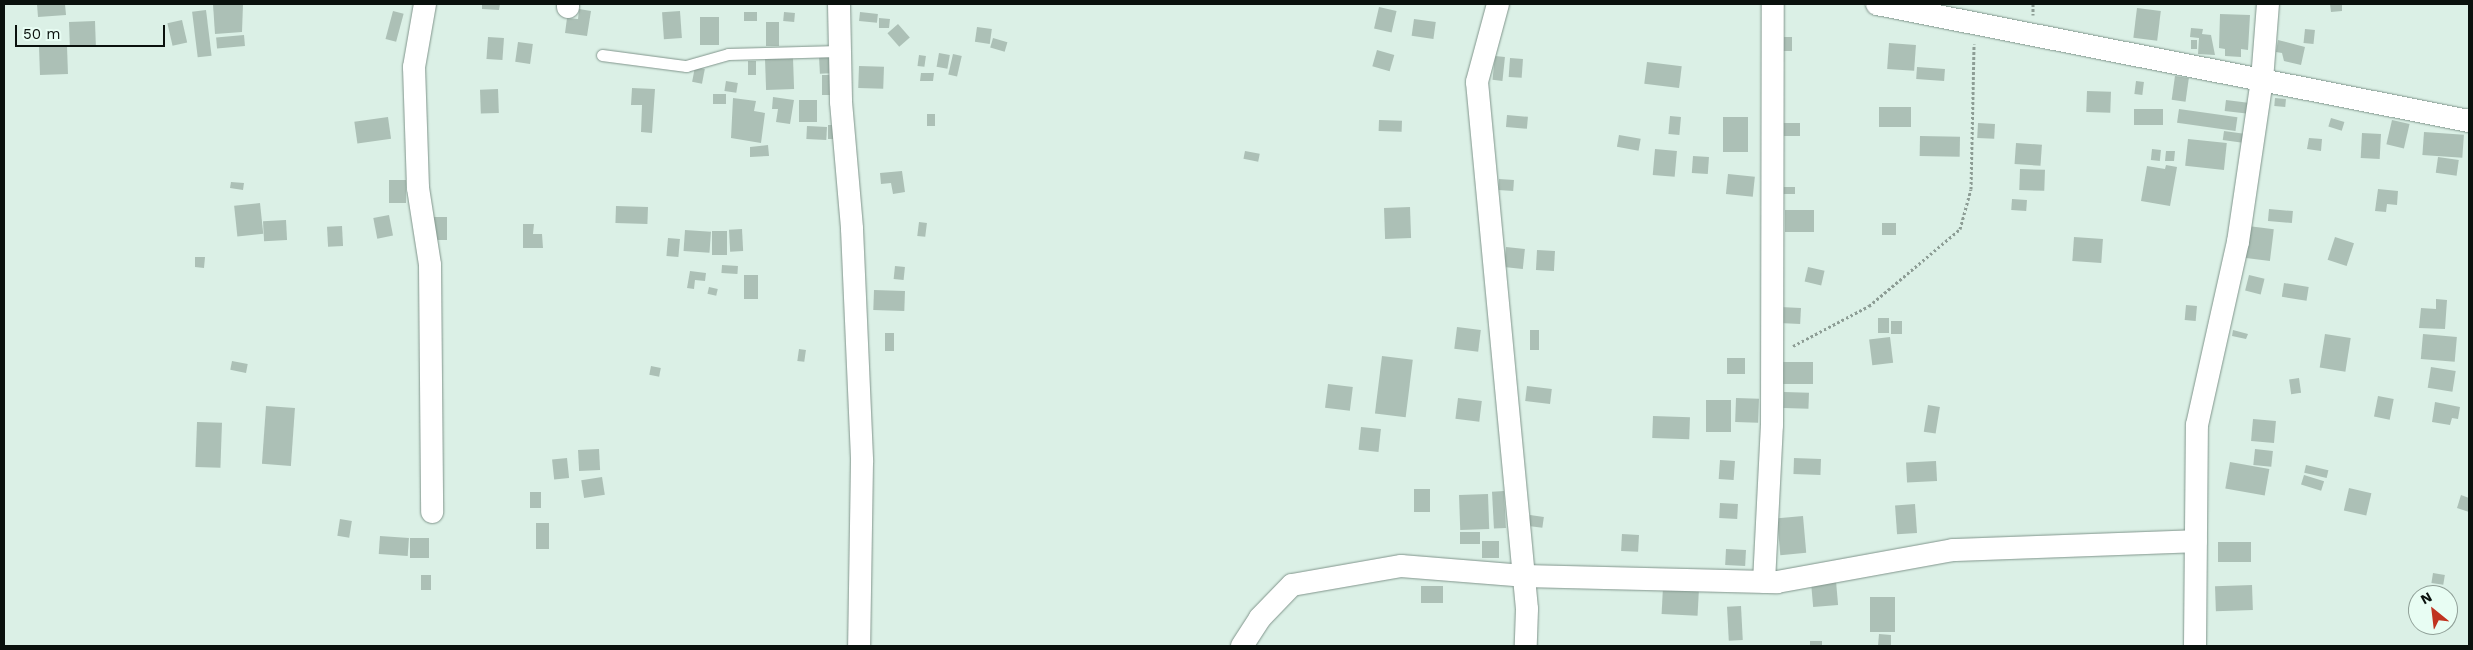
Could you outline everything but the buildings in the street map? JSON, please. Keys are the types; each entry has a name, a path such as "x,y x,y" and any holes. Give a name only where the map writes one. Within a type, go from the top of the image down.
{"street":[{"path":"425,4 414,67 418,188 430,265 432,512"},
{"path":"839,4 839,51 852,229 862,462 859,646"},
{"path":"1498,4 1477,82 1524,576 1526,646"},
{"path":"1764,582 1772,356 1773,4"},
{"path":"1877,4 2469,121"},
{"path":"2195,646 2197,425 2238,242 2262,80 2268,4"},
{"path":"1242,646 1260,618 1292,584 1401,566 1524,576 1764,582 1953,550 2196,541"}],"lane":[{"path":"602,55 686,66 728,54 839,51"}],"path":[{"path":"1772,356 1869,306 1960,229 1971,189 1974,23"}]}
